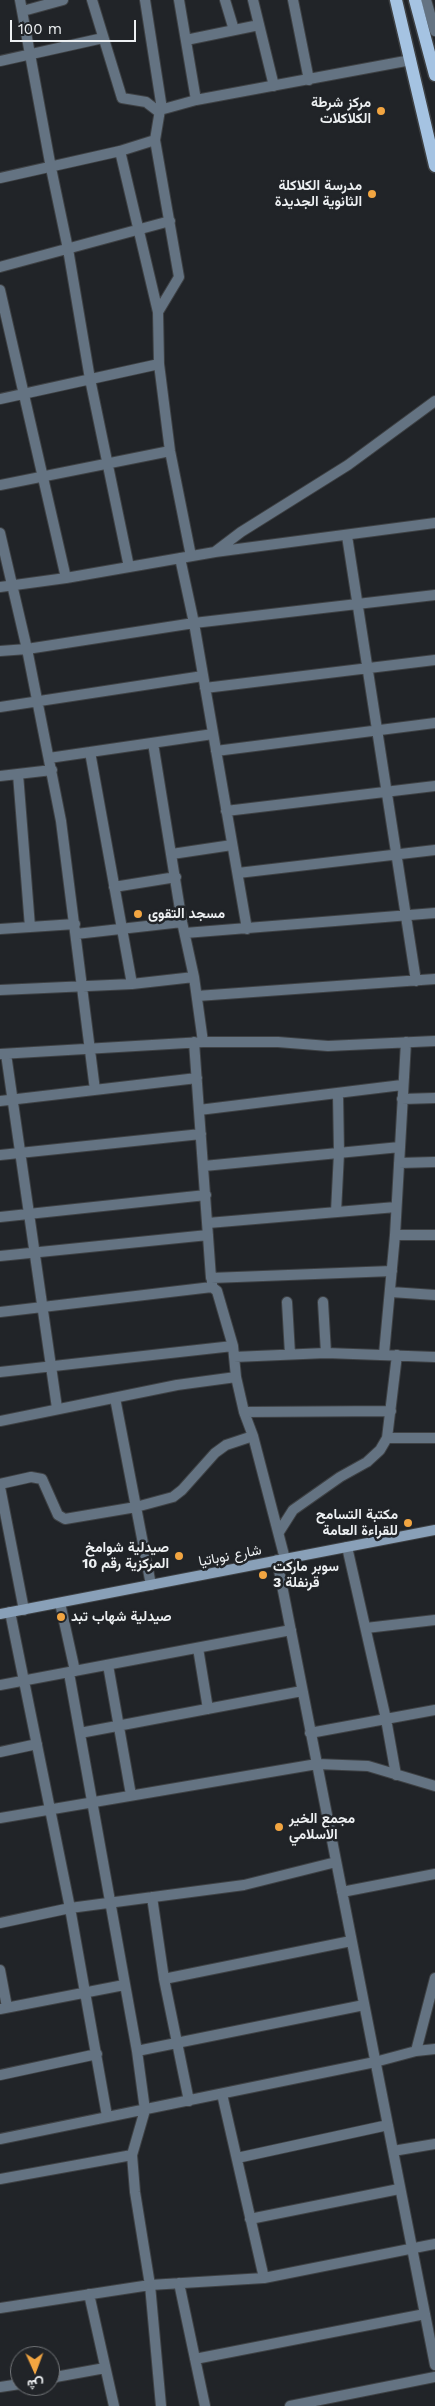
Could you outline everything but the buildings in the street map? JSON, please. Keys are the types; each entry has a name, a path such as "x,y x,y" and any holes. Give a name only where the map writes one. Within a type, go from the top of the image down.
{"main road":[{"path":"396,0 435,166"},
{"path":"415,0 435,75"}],"street":[{"path":"20,0 68,249 106,464 130,567"},
{"path":"22,11 63,0"},
{"path":"92,0 122,98 146,102 160,110 196,100 411,60"},
{"path":"145,0 160,110 155,140 179,278 158,312"},
{"path":"178,0 196,100"},
{"path":"225,0 234,30"},
{"path":"253,0 274,86"},
{"path":"293,0 309,80"},
{"path":"426,0 435,32"},
{"path":"186,40 259,25"},
{"path":"0,61 103,38"},
{"path":"0,178 51,168 120,151 155,140"},
{"path":"120,151 158,312 159,364 170,451 191,556"},
{"path":"0,267 170,221"},
{"path":"0,290 66,578"},
{"path":"0,399 159,364"},
{"path":"215,552 241,532 348,464 435,401"},
{"path":"0,485 170,451"},
{"path":"0,587 66,578 215,552 435,523"},
{"path":"0,533 28,649 52,770 96,1090"},
{"path":"347,536 416,981"},
{"path":"180,558 194,623 247,929"},
{"path":"0,651 28,649 194,623 435,595"},
{"path":"205,688 435,660"},
{"path":"0,707 203,676"},
{"path":"216,751 435,723"},
{"path":"49,758 213,734"},
{"path":"153,742 182,922 197,996 197,1078 208,1223 210,1277 217,1291 234,1346 236,1378 244,1412 254,1436 278,1532 291,1630 302,1691 435,2365"},
{"path":"90,752 132,984"},
{"path":"0,776 52,770"},
{"path":"18,774 30,927"},
{"path":"226,811 386,794 435,786"},
{"path":"172,854 232,845"},
{"path":"238,874 435,850"},
{"path":"114,887 176,878"},
{"path":"185,933 435,913"},
{"path":"0,929 30,927 122,929 182,922"},
{"path":"0,990 132,984 194,977"},
{"path":"197,996 435,979"},
{"path":"58,1408 41,1307 13,1099 3,1054 91,1047 198,1042 278,1042 328,1046 435,1041"},
{"path":"384,1354 391,1292 406,1042"},
{"path":"0,1101 197,1078"},
{"path":"199,1110 402,1085"},
{"path":"336,1212 339,1153 338,1094"},
{"path":"402,1099 435,1098"},
{"path":"0,1155 201,1134"},
{"path":"204,1166 400,1147"},
{"path":"399,1163 435,1162"},
{"path":"0,1218 29,1213 206,1195"},
{"path":"208,1223 396,1207"},
{"path":"0,1256 208,1235"},
{"path":"395,1235 435,1235"},
{"path":"0,1312 212,1283 392,1271"},
{"path":"391,1292 435,1295"},
{"path":"287,1302 290,1354"},
{"path":"323,1302 326,1353"},
{"path":"0,1372 234,1346"},
{"path":"234,1357 326,1353 435,1356"},
{"path":"278,1532 293,1510 340,1477 367,1462 380,1450 387,1438 397,1355"},
{"path":"0,1421 178,1385 236,1378"},
{"path":"115,1398 151,1585"},
{"path":"244,1412 391,1411"},
{"path":"24,1610 4,1528 0,1486 31,1477 42,1479 58,1515 65,1519 136,1507 173,1497 226,1444 254,1436"},
{"path":"387,1438 435,1438"},
{"name":"شارع نوباتيا","path":"5,1613 435,1530"},
{"path":"347,1547 386,1719 396,1775"},
{"path":"60,1603 109,1902 137,2051 145,2110 132,2155 135,2192 150,2286 161,2406"},
{"path":"5,1613 25,1680 70,1908 107,2116"},
{"path":"366,1628 435,1620"},
{"path":"0,1685 291,1630"},
{"path":"198,1648 208,1709"},
{"path":"108,1665 131,1794"},
{"path":"80,1733 302,1691"},
{"path":"310,1733 435,1710"},
{"path":"0,1752 37,1744"},
{"path":"0,1818 131,1794 317,1764 368,1766 435,1786"},
{"path":"0,1923 70,1908 244,1885 336,1862"},
{"path":"342,1892 435,1874"},
{"path":"152,1898 164,1979 189,2101"},
{"path":"164,1979 351,1941"},
{"path":"0,1970 4,2008 124,1985"},
{"path":"416,2051 435,1978"},
{"path":"137,2051 364,2005"},
{"path":"0,2139 376,2062 416,2051 435,2050"},
{"path":"0,2074 97,2054"},
{"path":"222,2094 264,2278"},
{"path":"237,2158 388,2126"},
{"path":"392,2151 435,2144"},
{"path":"0,2179 132,2155"},
{"path":"250,2218 399,2189"},
{"path":"0,2308 150,2286 264,2278 435,2244"},
{"path":"179,2283 204,2406"},
{"path":"89,2294 114,2406"},
{"path":"195,2359 425,2314"},
{"path":"60,2376 105,2368"},
{"path":"290,2406 435,2377"}],"place":[{"name":"مركز شرطة الكلاكلات","path":"381,111"},
{"name":"مدرسة الكلاكلة الثانوية الجديدة","path":"372,194"},
{"name":"مسجد التقوى","path":"138,914"},
{"name":"مكتبة التسامح للقراءة العامة","path":"408,1523"},
{"name":"صيدلية شوامخ المركزية رقم 10","path":"179,1556"},
{"name":"سوبر ماركت قرنفلة 3","path":"263,1575"},
{"name":"صيدلية شهاب تبد","path":"61,1617"},
{"name":"مجمع الخير الاسلامي","path":"279,1827"}]}
